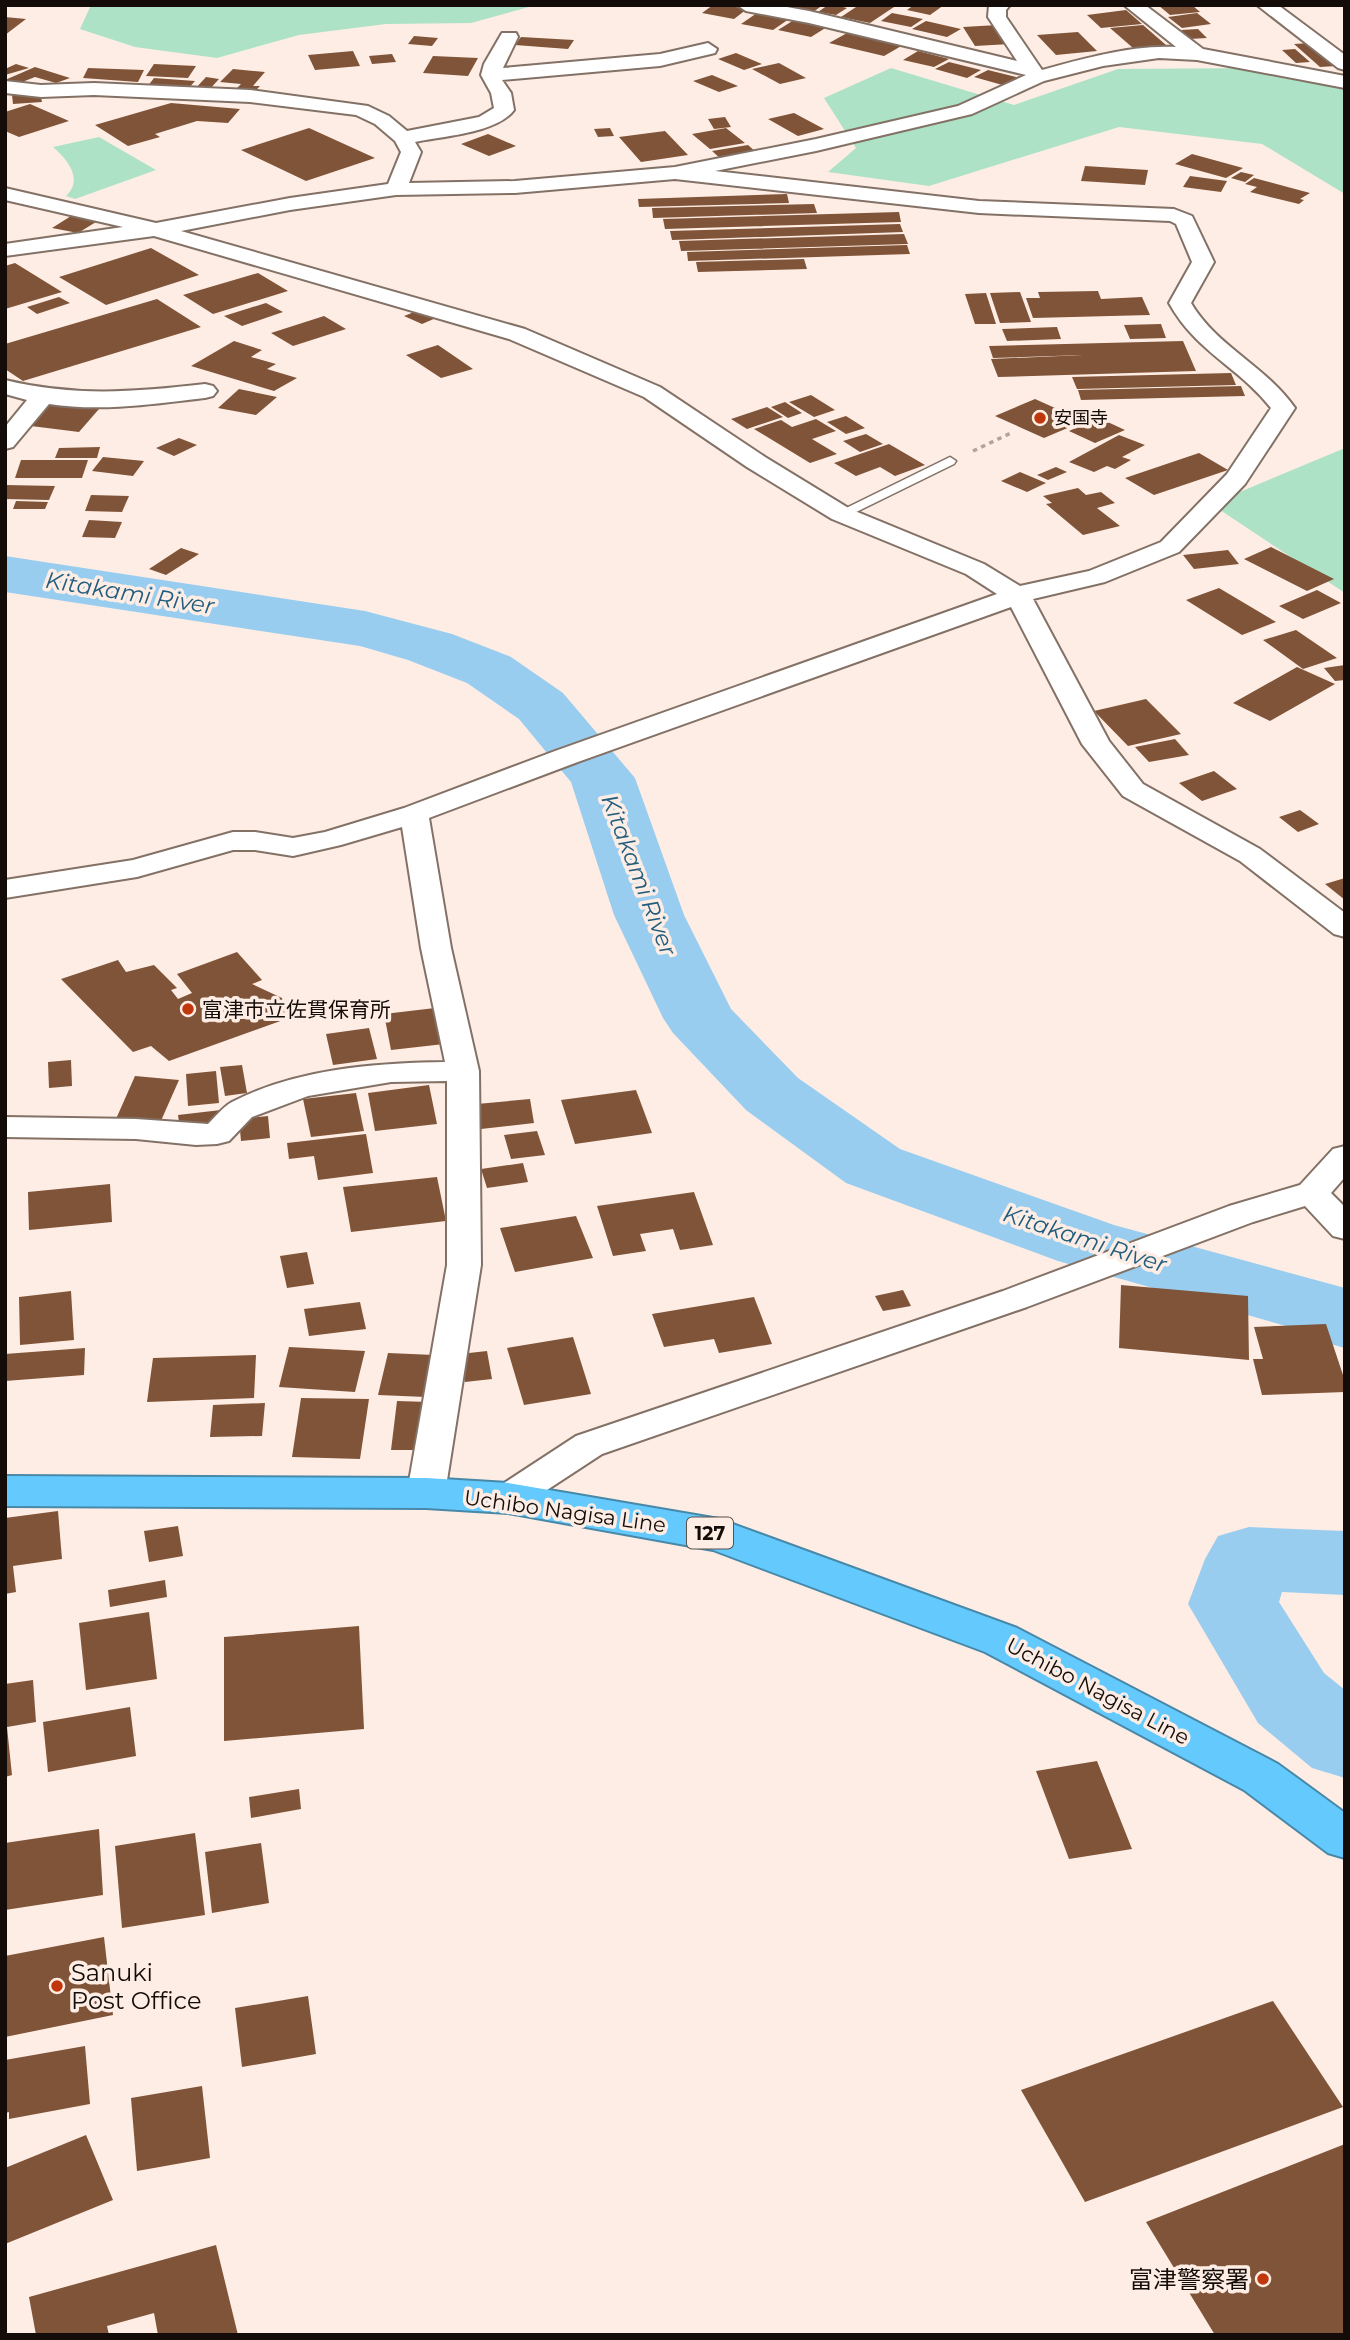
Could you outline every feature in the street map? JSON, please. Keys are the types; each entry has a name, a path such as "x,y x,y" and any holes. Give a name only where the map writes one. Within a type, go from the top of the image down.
{"highway":[{"name":"Uchibo Nagisa Line","path":"5,1491 426,1493 508,1498 719,1535 1001,1640 1261,1777 1345,1839"}],"street":[{"path":"746,5 809,17 1034,74"},
{"path":"1133,5 1197,54"},
{"path":"1266,5 1345,64"},
{"path":"994,6 997,17 1034,74"},
{"path":"491,75 509,37"},
{"path":"491,75 660,60 708,49"},
{"path":"5,250 159,229 290,204 396,189 515,187 676,173 816,145 965,110 1034,74 1159,52 1197,54 1345,82"},
{"path":"404,138 485,122 504,110 501,93 491,75"},
{"path":"5,87 41,91 94,89 250,96 360,110 382,120 404,138 411,152 396,189"},
{"path":"5,889 137,868 233,841 255,841 293,847 331,839 414,814 565,757 1036,589 1096,577 1170,547 1236,479 1283,408 1259,380 1204,340 1184,312 1180,303 1203,262 1185,220 1174,215 979,207 676,173"},
{"path":"5,194 39,204 159,229 188,241 349,284 517,334 652,392 756,462 841,514 975,569 1017,596 1096,744 1133,790 1250,855 1345,928"},
{"path":"5,387 101,402 205,391"},
{"path":"5,442 44,394"},
{"path":"414,814 436,948 463,1071 464,1265 426,1493"},
{"path":"5,1128 136,1129 196,1135 217,1134 241,1110 301,1087 391,1072 463,1071"},
{"path":"508,1498 589,1445 1015,1299 1241,1214 1312,1193 1345,1157"},
{"path":"1312,1193 1345,1228"}],"lane":[{"path":"841,514 950,461"}],"path":[{"path":"950,461 1013,432"}],"green space":[{"path":"91,5 536,5 471,23 386,24 299,35 217,58 135,47 80,29"},
{"path":"891,68 1014,105 1118,69 1257,68 1345,84 1345,194 1262,144 1119,127 929,186 828,172 856,148 824,98"},
{"path":"99,137 156,170 75,199 66,196 74,183 72,170 53,147"},
{"path":"1345,448 1345,593 1211,504"}],"building":[{"path":"713,5 747,9 734,19 702,13"},
{"path":"787,5 823,5 813,12"},
{"path":"828,5 847,8 836,15 818,12"},
{"path":"859,5 897,5 870,23 841,17"},
{"path":"914,5 944,5 930,15 907,10"},
{"path":"1158,5 1192,5 1200,12 1170,15"},
{"path":"1126,10 1142,24 1101,28 1087,15"},
{"path":"757,13 789,19 773,30 741,24"},
{"path":"892,13 923,19 911,27 881,21"},
{"path":"1197,13 1211,24 1182,28 1168,17"},
{"path":"5,17 26,19 5,35"},
{"path":"794,20 827,27 811,37 778,30"},
{"path":"926,21 961,29 947,37 912,29"},
{"path":"998,25 1010,44 975,46 963,27"},
{"path":"1143,25 1166,45 1133,48 1110,28"},
{"path":"1198,29 1207,38 1189,39 1181,30"},
{"path":"849,32 903,45 884,56 829,43"},
{"path":"1078,32 1097,51 1056,55 1037,35"},
{"path":"414,36 438,38 432,46 408,44"},
{"path":"521,37 574,40 568,49 515,45"},
{"path":"1310,43 1336,66 1320,67 1294,44"},
{"path":"1295,49 1310,62 1296,63 1282,50"},
{"path":"353,51 360,66 315,70 308,55"},
{"path":"918,51 949,59 934,67 903,60"},
{"path":"736,53 762,64 744,70 718,59"},
{"path":"392,54 396,62 372,64 369,56"},
{"path":"433,56 478,58 468,76 423,73"},
{"path":"949,62 981,70 967,78 935,69"},
{"path":"779,63 806,78 780,84 752,69"},
{"path":"16,64 29,68 5,75 5,69"},
{"path":"154,64 196,66 188,78 146,76"},
{"path":"35,67 70,78 56,83 35,77 17,84 5,80"},
{"path":"88,68 144,70 138,82 83,78"},
{"path":"233,69 265,72 253,86 260,86 255,91 235,90 241,84 220,82"},
{"path":"988,70 1020,78 1006,86 974,77"},
{"path":"712,75 738,86 719,92 693,81"},
{"path":"206,77 219,79 209,90 195,89"},
{"path":"154,78 195,81 188,89 147,87"},
{"path":"40,93 42,102 13,104 12,95"},
{"path":"171,103 240,109 228,123 197,121 155,134 160,137 128,146 95,125"},
{"path":"30,104 69,121 19,137 5,131 5,112"},
{"path":"794,113 824,129 798,136 768,119"},
{"path":"725,117 731,127 714,129 708,119"},
{"path":"309,128 375,158 306,181 241,150"},
{"path":"610,128 614,136 598,137 594,129"},
{"path":"726,128 745,143 710,149 692,134"},
{"path":"665,131 688,155 641,162 619,137"},
{"path":"488,134 516,146 489,156 461,144"},
{"path":"748,145 757,153 721,159 712,151"},
{"path":"1192,154 1243,168 1226,178 1175,164"},
{"path":"1085,166 1148,170 1145,185 1081,181"},
{"path":"1241,172 1254,175 1245,182 1231,178"},
{"path":"1190,176 1227,181 1221,192 1183,187"},
{"path":"1254,178 1310,193 1300,199 1304,200 1299,204 1250,192 1257,187 1245,184"},
{"path":"787,194 789,203 639,207 638,199"},
{"path":"814,204 817,213 653,218 652,208"},
{"path":"899,212 901,222 665,229 663,219"},
{"path":"71,216 96,222 78,233 52,228"},
{"path":"900,224 903,232 672,240 670,231"},
{"path":"904,234 908,244 681,251 679,241"},
{"path":"907,245 910,254 688,261 687,252"},
{"path":"151,248 199,275 106,305 59,277"},
{"path":"804,259 807,269 698,272 696,262"},
{"path":"15,263 62,292 5,309 5,266"},
{"path":"258,273 288,291 213,314 183,295"},
{"path":"1098,291 1101,299 1142,297 1150,315 1033,318 1026,298 1040,298 1038,292"},
{"path":"1020,292 1031,322 1000,323 990,293"},
{"path":"986,293 996,324 975,324 965,294"},
{"path":"59,297 70,303 37,314 27,307"},
{"path":"157,299 201,327 23,381 5,369 5,344"},
{"path":"266,303 283,312 242,326 224,316"},
{"path":"417,311 436,318 422,324 404,316"},
{"path":"324,316 346,329 293,346 271,333"},
{"path":"1161,324 1166,338 1130,339 1124,325"},
{"path":"1057,327 1061,339 1007,341 1002,329"},
{"path":"234,341 262,350 251,357 276,364 267,369 297,378 274,391 191,366"},
{"path":"1183,341 1196,371 998,377 991,359 1083,355 993,358 989,346"},
{"path":"438,345 473,369 441,378 406,355"},
{"path":"1231,373 1236,385 1077,389 1072,377"},
{"path":"1241,386 1245,396 1081,400 1078,390"},
{"path":"239,389 277,397 256,415 218,408"},
{"path":"811,395 835,410 814,417 789,402"},
{"name":"安国寺","path":"1035,399 1084,421 1044,438 995,416"},
{"path":"785,402 802,413 788,418 771,407"},
{"path":"52,403 99,409 79,432 31,426"},
{"path":"767,407 783,417 747,429 731,419"},
{"path":"846,416 865,428 846,434 827,422"},
{"path":"1099,418 1125,430 1095,443 1069,431"},
{"path":"816,419 836,431 812,439 837,454 810,463 754,429 781,420 792,427"},
{"path":"866,434 883,444 860,452 843,441"},
{"path":"1119,435 1145,445 1122,457 1131,460 1115,469 1107,466 1094,472 1069,462"},
{"path":"179,438 197,445 174,456 156,448"},
{"path":"889,444 925,465 895,476 880,467 856,476 834,463"},
{"path":"100,447 97,458 55,458 59,448"},
{"path":"1199,453 1228,470 1154,495 1125,478"},
{"path":"103,457 144,461 133,476 92,471"},
{"path":"21,460 88,460 82,478 15,478"},
{"path":"1056,467 1067,472 1048,480 1037,475"},
{"path":"1020,472 1046,483 1027,492 1001,481"},
{"path":"6,485 55,486 49,500 5,499"},
{"path":"1078,488 1086,495 1101,492 1115,503 1097,508 1120,526 1083,535 1046,504 1052,503 1043,496"},
{"path":"91,495 129,496 122,512 85,511"},
{"path":"16,501 48,502 45,509 13,509"},
{"path":"89,520 122,522 115,538 82,537"},
{"path":"1271,547 1334,579 1307,591 1244,559"},
{"path":"181,548 199,554 166,575 149,569"},
{"path":"1228,550 1239,564 1194,569 1183,555"},
{"path":"1219,588 1276,622 1242,635 1186,600"},
{"path":"1317,590 1341,603 1303,619 1279,606"},
{"path":"1296,630 1337,658 1303,669 1263,640"},
{"path":"1345,665 1345,680 1335,681 1324,668"},
{"path":"1297,667 1335,684 1270,721 1233,703"},
{"path":"1146,699 1181,734 1128,746 1094,711"},
{"path":"1175,739 1189,755 1149,762 1135,747"},
{"path":"1214,771 1237,789 1202,801 1179,783"},
{"path":"1300,810 1319,824 1298,832 1279,817"},
{"path":"1345,878 1345,900 1325,884"},
{"name":"富津市立佐貫保育所","path":"237,952 262,980 252,984 282,998 286,1019 169,1061 151,1046 133,1052 61,979 118,960 126,972 154,965 177,988 171,990 178,999 192,993 177,974"},
{"path":"435,1008 444,1044 391,1050 384,1014"},
{"path":"369,1028 377,1059 333,1065 326,1034"},
{"path":"71,1060 72,1086 49,1088 48,1062"},
{"path":"242,1065 247,1093 225,1096 220,1067"},
{"path":"216,1071 219,1103 188,1106 186,1074"},
{"path":"135,1076 179,1080 160,1123 116,1119"},
{"path":"429,1085 437,1124 375,1131 368,1093"},
{"path":"636,1090 652,1133 575,1144 561,1100"},
{"path":"356,1093 364,1131 311,1137 303,1099"},
{"path":"530,1099 534,1123 481,1129 477,1104"},
{"path":"221,1110 222,1125 180,1130 178,1115"},
{"path":"268,1116 270,1138 241,1141 239,1119"},
{"path":"537,1131 545,1155 511,1159 504,1135"},
{"path":"366,1134 373,1173 318,1180 314,1156 289,1159 287,1143"},
{"path":"523,1163 528,1182 487,1188 481,1169"},
{"path":"437,1177 446,1221 351,1232 343,1187"},
{"path":"110,1184 112,1222 29,1230 28,1192"},
{"path":"694,1192 713,1245 680,1250 673,1229 640,1234 646,1251 613,1256 597,1206"},
{"path":"576,1216 593,1258 515,1272 500,1228"},
{"path":"307,1252 314,1284 287,1288 280,1256"},
{"path":"1121,1285 1248,1296 1249,1360 1119,1348"},
{"path":"903,1290 911,1306 883,1311 875,1296"},
{"path":"71,1291 74,1340 20,1345 19,1297"},
{"path":"754,1297 772,1344 719,1353 714,1339 664,1347 652,1314"},
{"path":"360,1302 366,1329 309,1336 304,1309"},
{"path":"1326,1324 1345,1381 1345,1392 1262,1395 1253,1359 1263,1359 1254,1327"},
{"path":"573,1337 591,1394 524,1405 507,1348"},
{"path":"289,1347 365,1351 355,1392 279,1387"},
{"path":"85,1348 84,1375 5,1381 5,1354"},
{"path":"487,1351 492,1379 465,1382 460,1354"},
{"path":"388,1353 434,1355 426,1397 378,1395"},
{"path":"256,1355 254,1398 147,1402 153,1358"},
{"path":"301,1398 369,1399 360,1459 292,1457"},
{"path":"397,1401 428,1402 422,1450 391,1450"},
{"path":"265,1403 262,1436 210,1437 213,1405"},
{"path":"58,1511 62,1559 13,1566 16,1592 5,1594 5,1518"},
{"path":"178,1526 183,1556 149,1562 144,1531"},
{"path":"165,1580 167,1597 110,1607 108,1590"},
{"path":"149,1612 157,1679 86,1690 79,1623"},
{"path":"359,1626 364,1729 224,1741 224,1637"},
{"path":"33,1680 36,1722 7,1727 12,1775 5,1777 5,1684"},
{"path":"130,1707 136,1756 48,1772 43,1722"},
{"path":"1097,1761 1132,1849 1069,1859 1036,1771"},
{"path":"299,1789 301,1809 251,1818 249,1797"},
{"path":"99,1829 103,1895 5,1910 5,1843"},
{"path":"195,1833 205,1915 122,1928 115,1846"},
{"path":"261,1843 269,1903 212,1913 205,1852"},
{"name":"Sanuki Post Office","path":"104,1937 113,2015 5,2037 5,1956"},
{"path":"308,1996 316,2054 242,2067 235,2008"},
{"path":"1273,2001 1343,2107 1085,2202 1021,2090"},
{"path":"85,2046 90,2104 9,2119 9,2112 5,2113 5,2060"},
{"path":"202,2086 210,2158 137,2171 131,2098"},
{"path":"86,2135 113,2200 5,2244 5,2168"},
{"name":"富津警察署","path":"1345,2144 1345,2335 1215,2335 1146,2222"},
{"path":"216,2245 238,2335 158,2335 154,2313 107,2326 109,2335 36,2335 29,2297"}],"waterway":[{"name":"Kitakami River","path":"5,574 365,629 430,647 489,670 541,706 602,778 649,915 699,1018 772,1094 873,1166 1086,1243 1322,1309 1345,1321"},
{"name":"Kitakami River","path":"1345,1563 1249,1559 1233,1604 1291,1698 1345,1742"}],"place":[{"name":"安国寺","path":"1040,418"},
{"name":"富津市立佐貫保育所","path":"188,1009"},
{"name":"Sanuki Post Office","path":"57,1986"},
{"name":"富津警察署","path":"1263,2279"}]}
